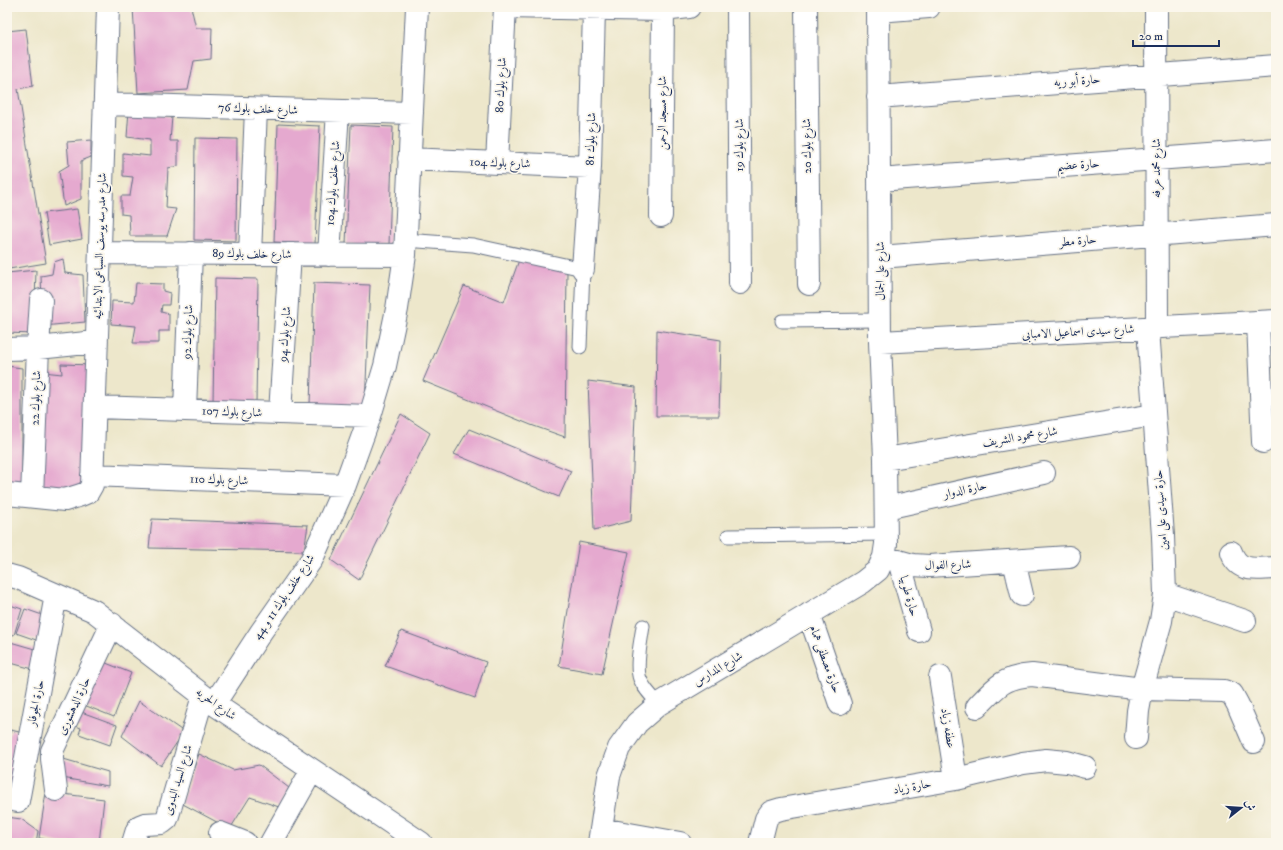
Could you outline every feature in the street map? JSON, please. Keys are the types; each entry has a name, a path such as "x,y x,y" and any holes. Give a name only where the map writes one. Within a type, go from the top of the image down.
{"street":[{"name":"شارع مدرسه يوسف السباعى الابتدائيه","path":"92,480 108,7"},
{"name":"شارع خلف بلوك 11 و 44","path":"208,700 261,632 312,558 345,485 370,416 385,366 397,309 405,248 417,7"},
{"path":"506,7 663,10 689,7"},
{"name":"شارع بلوك 80","path":"497,163 506,7"},
{"name":"شارع بلوك 19","path":"738,7 740,283"},
{"name":"شارع بلوك 20","path":"806,7 809,284"},
{"path":"878,9 929,7"},
{"name":"شارع محمد عرفه","path":"1153,328 1156,234 1156,7"},
{"name":"شارع بلوك 81","path":"583,268 604,8"},
{"name":"شارع على الجمال","path":"878,9 880,342 885,459 886,534"},
{"name":"شارع مسجد الرحمن","path":"661,216 663,10"},
{"name":"حارة أبو ريه","path":"878,97 1276,66"},
{"name":"شارع خلف بلوك 76","path":"105,104 412,113"},
{"path":"250,254 256,108"},
{"name":"شارع خلف بلوك 104","path":"328,255 338,111"},
{"name":"حارة عضيم","path":"879,180 1276,150"},
{"name":"شارع بلوك 104","path":"410,159 590,167"},
{"name":"حارة مطر","path":"880,257 1276,225"},
{"name":"شارع خلف بلوك 89","path":"100,253 328,255 405,248"},
{"name":"شارع بلوك 92","path":"185,410 191,253"},
{"name":"شارع بلوك 94","path":"280,413 290,254"},
{"name":"شارع بلوك 22","path":"32,496 41,300"},
{"path":"1263,442 1267,321"},
{"name":"شارع سيدى اسماعيل الامبابى","path":"880,342 1267,321"},
{"name":"حارة سيدى على امين","path":"1136,738 1138,711 1142,689 1161,621 1165,594 1163,536 1154,415 1153,328"},
{"path":"7,349 38,348 96,342"},
{"name":"شارع بلوك 107","path":"95,407 370,416"},
{"name":"شارع محمود الشريف","path":"885,459 1154,415"},
{"name":"حارة الدوار","path":"886,508 1044,473"},
{"path":"7,494 66,500 88,492 92,480"},
{"name":"شارع بلوك 110","path":"92,480 345,485"},
{"name":"شارع المدارس","path":"600,836 609,776 619,748 637,723 659,704 863,582 891,559 886,544 886,534"},
{"path":"1231,552 1238,565 1243,567 1276,568"},
{"name":"شارع الفوال","path":"891,559 913,565 929,566 1069,557"},
{"name":"حارة طوبيا","path":"891,559 919,631"},
{"path":"1014,561 1022,595"},
{"name":"شارع الحريه","path":"7,575 18,578 94,611 208,700 420,843"},
{"path":"1165,594 1245,621"},
{"name":"حارة الجوفار","path":"7,799 18,801 56,595"},
{"name":"حارة مصطفى همام","path":"808,614 840,704"},
{"name":"حارة الدهشورى","path":"56,790 52,751 112,624"},
{"path":"977,707 996,687 1014,677 1032,675 1142,689 1224,691 1232,694 1254,742"},
{"name":"عطفه زياد","path":"940,677 956,779"},
{"name":"شارع السيد البدوى","path":"133,843 137,830 140,826 145,824 162,823 167,819 208,700"},
{"name":"حارة زياد","path":"760,843 766,819 771,812 956,779 1023,763 1046,760 1067,762 1085,766"},
{"path":"271,843 312,770"},
{"path":"220,833 245,843"},
{"path":"600,836 680,843"}],"lane":[{"path":"405,248 473,245 583,268 580,347"},
{"path":"782,321 880,320"},
{"path":"728,536 886,534"},
{"path":"643,626 638,670 640,679 646,689 659,704"}],"building":[{"path":"133,7 191,7 196,28 212,28 211,59 194,61 188,90 138,93"},
{"path":"26,29 33,86 18,89 46,263 9,269 7,256 7,31"},
{"path":"129,110 172,117 170,141 178,141 178,166 168,168 166,208 176,209 167,236 130,236 129,215 121,214 121,196 130,196 133,177 123,176 123,153 150,156 150,140 127,137"},
{"path":"278,124 320,126 315,244 274,242"},
{"path":"351,125 393,127 389,245 346,244"},
{"path":"195,138 237,139 236,241 194,240"},
{"path":"91,140 91,157 81,161 81,199 64,206 59,171 69,165 67,142"},
{"path":"77,209 82,239 49,245 44,213"},
{"path":"63,259 65,273 83,275 85,322 43,326 41,276 52,274 54,262"},
{"path":"519,260 567,271 565,437 531,425 423,381 464,286 504,302"},
{"path":"36,270 34,334 7,333 7,273"},
{"path":"215,278 258,279 256,403 213,403"},
{"path":"136,283 163,284 163,291 170,293 169,305 162,305 161,312 169,314 169,331 159,331 159,343 133,343 136,326 111,324 112,301 134,302"},
{"path":"314,283 370,285 365,407 310,405"},
{"path":"657,330 721,340 719,416 656,416"},
{"path":"61,364 93,365 85,487 36,491 43,372 62,374"},
{"path":"7,366 22,368 22,491 7,489"},
{"path":"588,381 636,387 631,521 594,530"},
{"path":"401,414 430,433 359,580 331,560"},
{"path":"469,429 571,471 559,497 454,454"},
{"path":"152,519 308,525 304,551 149,548"},
{"path":"579,542 629,552 602,674 559,666"},
{"path":"7,604 22,609 14,635 7,633"},
{"path":"25,609 48,617 39,641 16,633"},
{"path":"401,631 486,662 475,698 385,666"},
{"path":"7,641 38,650 33,669 7,662"},
{"path":"101,661 131,673 114,717 84,705"},
{"path":"139,701 184,732 161,766 122,736"},
{"path":"76,710 117,725 110,745 79,734 81,728 71,724"},
{"path":"11,730 27,734 15,787 7,786 7,739 9,739"},
{"path":"199,754 233,770 259,765 289,788 279,807 250,797 230,829 181,803"},
{"path":"60,758 108,772 108,786 62,778"},
{"path":"46,792 104,799 99,843 61,843 39,838"},
{"path":"7,817 21,819 38,831 36,843 7,842"}]}
